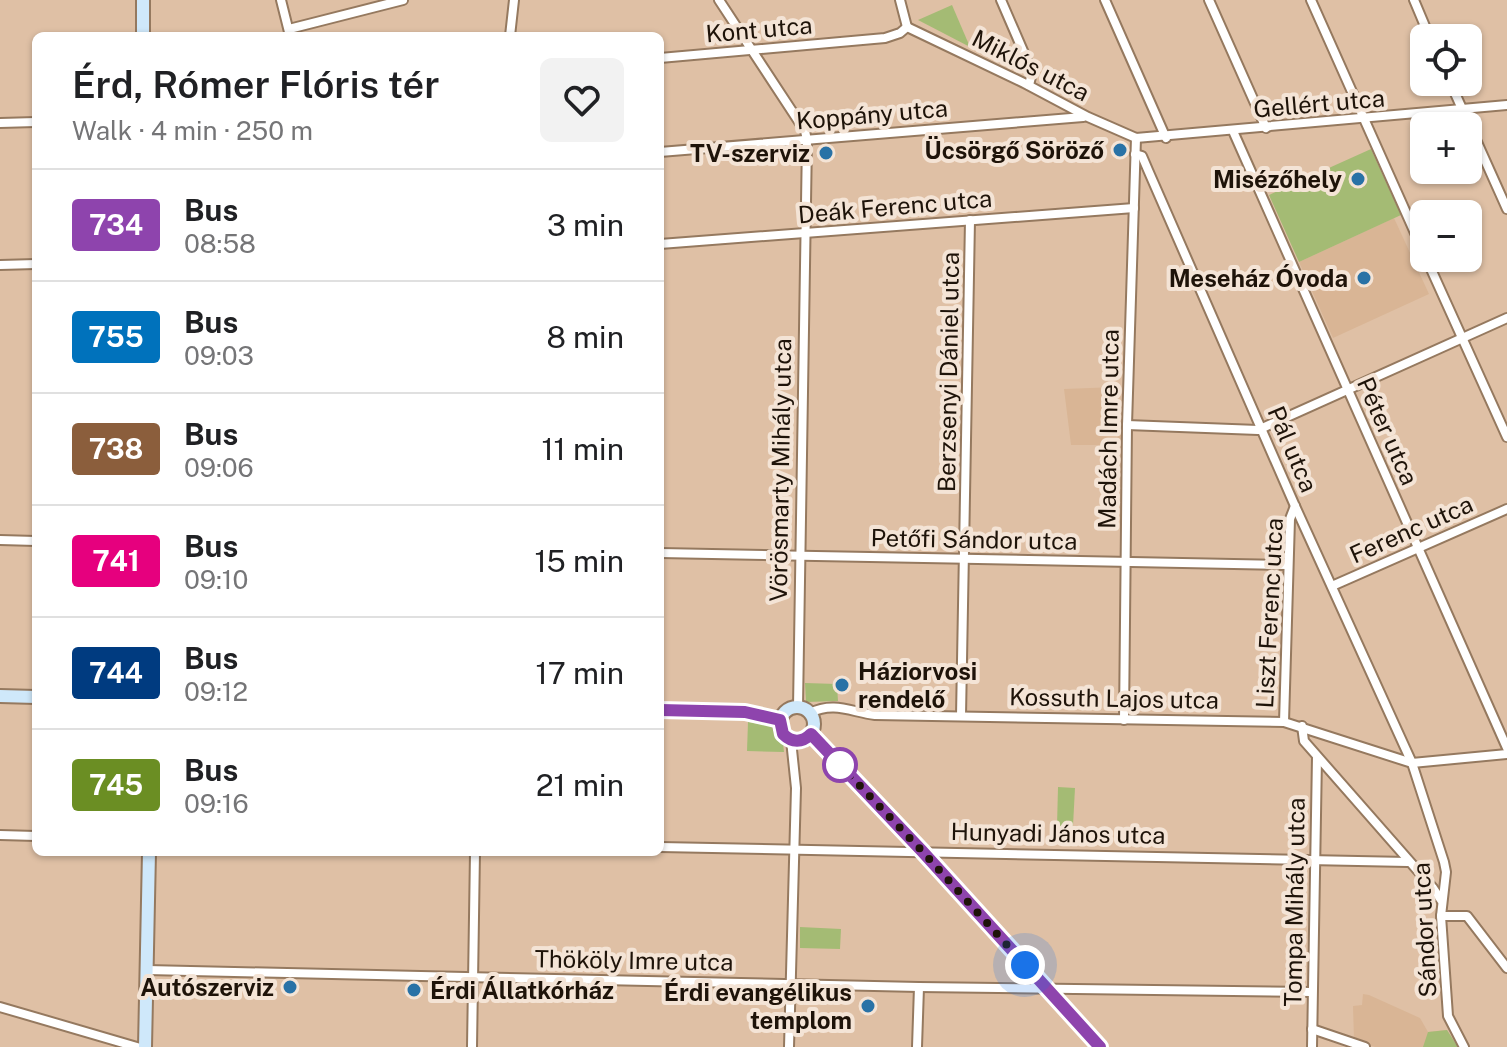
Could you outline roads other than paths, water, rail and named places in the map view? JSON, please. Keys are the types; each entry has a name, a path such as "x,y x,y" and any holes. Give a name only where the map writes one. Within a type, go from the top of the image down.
{"street":[{"path":"143,0 143,32"},
{"path":"281,0 290,32"},
{"path":"293,32 403,0"},
{"path":"510,32 514,0"},
{"path":"719,0 805,131 807,140"},
{"path":"900,0 907,27"},
{"path":"1001,0 1030,67 1032,78 1029,85"},
{"path":"1105,0 1166,138"},
{"path":"1209,0 1266,128"},
{"path":"1311,0 1410,221"},
{"path":"1414,0 1424,24"},
{"name":"Kont utca","path":"664,58 885,38 907,27"},
{"name":"Miklós utca","path":"907,27 1136,138"},
{"path":"1456,96 1507,209"},
{"name":"Gellért utca","path":"1136,138 1166,138 1507,105"},
{"name":"Koppány utca","path":"664,152 1088,117"},
{"path":"0,123 32,122"},
{"name":"Péter utca","path":"1233,131 1507,751"},
{"name":"Madách Imre utca","path":"1124,720 1127,425 1136,138"},
{"name":"Vörösmarty Mihály utca","path":"804,710 798,556 807,140"},
{"name":"Pál utca","path":"1135,154 1142,156 1295,506 1412,763"},
{"name":"Deák Ferenc utca","path":"664,244 1134,208"},
{"name":"Berzsenyi Dániel utca","path":"961,716 970,220"},
{"path":"0,265 32,264"},
{"path":"1433,272 1507,437"},
{"path":"1127,425 1253,431 1507,318"},
{"name":"Liszt Ferenc utca","path":"1284,722 1290,519 1295,506"},
{"name":"Ferenc utca","path":"1332,586 1507,509"},
{"path":"0,540 32,541"},
{"name":"Petőfi Sándor utca","path":"664,553 1288,565"},
{"path":"0,696 32,697"},
{"name":"Kossuth Lajos utca","path":"804,710 840,706 875,715 1284,722 1412,763"},
{"path":"664,710 745,712 780,720"},
{"path":"789,1047 796,788 791,740 781,730 780,720 787,711 804,710 814,723 811,734 802,740 791,740"},
{"path":"1302,726 1304,741 1441,901"},
{"path":"811,734 1100,1047"},
{"path":"1412,763 1507,751"},
{"name":"Tompa Mihály utca","path":"1312,1047 1317,757"},
{"name":"Sándor utca","path":"1412,763 1446,872 1441,916 1448,1016 1464,1047"},
{"path":"0,835 32,836"},
{"name":"Hunyadi János utca","path":"664,847 1408,862"},
{"path":"145,1047 149,856"},
{"path":"472,1047 475,856"},
{"path":"1441,916 1467,916 1507,968"},
{"name":"Thököly Imre utca","path":"147,970 919,987 1311,992"},
{"path":"917,1047 919,987"},
{"path":"0,1007 137,1047"},
{"path":"1312,1029 1365,1047"}],"place":[{"name":"Ücsörgő Söröző","path":"1120,150"},
{"name":"TV-szerviz","path":"826,153"},
{"name":"Misézőhely","path":"1358,179"},
{"name":"Meseház Óvoda","path":"1364,278"},
{"name":"Háziorvosi rendelő","path":"842,685"},
{"name":"Autószerviz","path":"290,987"},
{"name":"Érdi Állatkórház","path":"414,990"},
{"name":"Érdi evangélikus templom","path":"868,1006"}]}
